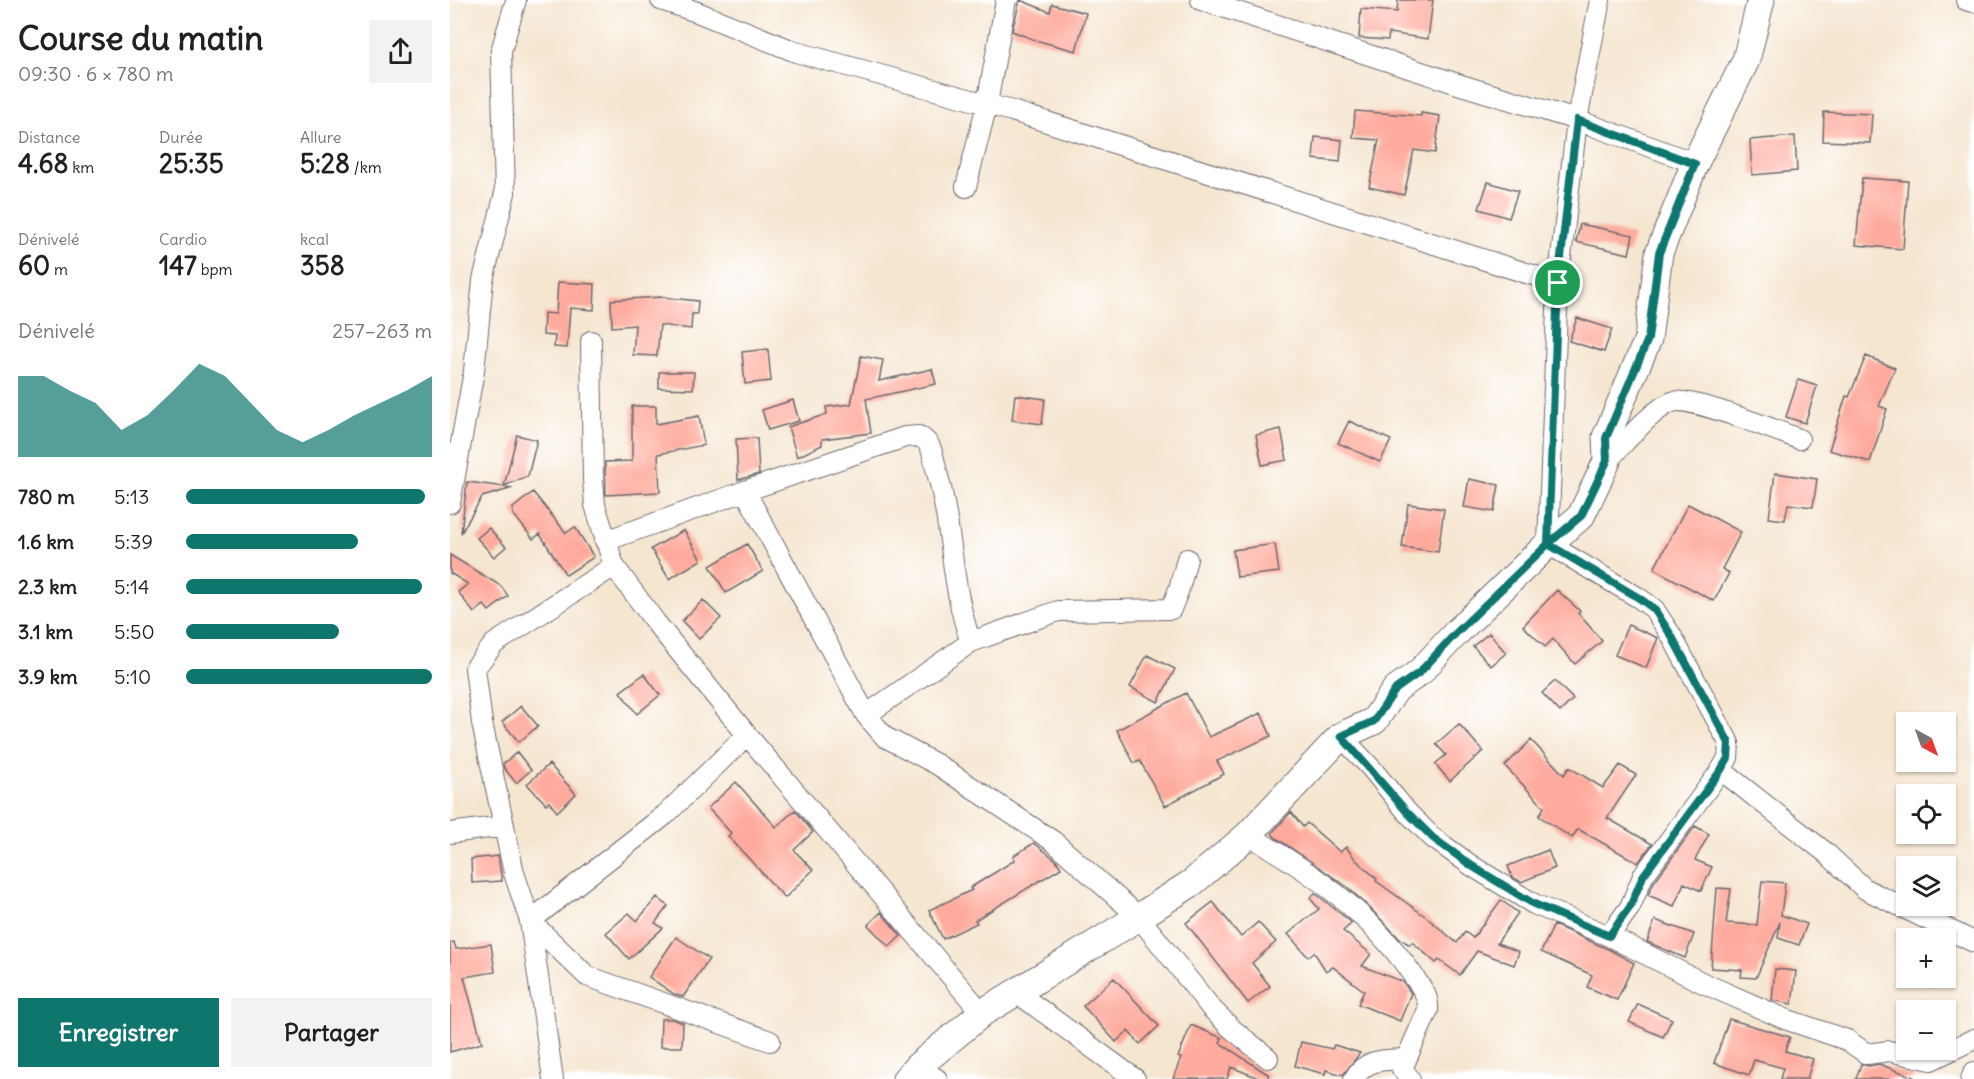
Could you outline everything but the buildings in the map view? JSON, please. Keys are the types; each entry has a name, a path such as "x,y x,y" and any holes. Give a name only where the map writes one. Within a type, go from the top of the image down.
{"street":[{"path":"450,503 474,371 483,280 505,193 501,51 516,0"},
{"path":"661,0 796,52 987,104 1558,283"},
{"path":"966,187 987,104 1006,0"},
{"path":"1201,0 1461,85 1577,120 1695,164"},
{"path":"1548,544 1558,283 1577,120 1600,0"},
{"path":"1607,461 1606,438 1648,339 1659,253 1695,164 1746,60 1761,0"},
{"path":"1966,0 1974,2"},
{"path":"591,341 595,506 614,566 656,623 747,735 982,1013"},
{"path":"920,1075 982,1013 1192,882 1248,835 1341,736 1374,721 1396,689 1420,672 1456,633 1548,544 1581,516 1607,461 1656,412 1673,401 1693,403 1799,439"},
{"path":"605,541 904,437 919,436 929,444 943,493 950,550 964,624 971,642"},
{"path":"744,491 866,715 885,737 938,765 1053,841 1139,917 1211,1008 1232,1029 1268,1058"},
{"path":"1548,544 1654,609 1671,635 1729,743 1728,758 1721,770 1643,876 1630,907 1609,936"},
{"path":"866,715 971,642 1058,612 1171,609 1187,559"},
{"path":"553,1079 530,921 514,873 482,723 476,669 494,644 614,566"},
{"path":"530,921 664,815 747,735"},
{"path":"1341,736 1407,812 1433,838 1472,866 1534,904 1609,936 1703,982 1785,1018 1847,1040 1867,1054 1889,1051 1931,1059 1974,1039"},
{"path":"1721,770 1825,852 1865,889 1974,942"},
{"path":"450,833 504,826"},
{"path":"1248,835 1278,852 1337,893 1399,954 1429,1000 1428,1010 1404,1059 1402,1069 1410,1079"},
{"path":"530,921 587,976 770,1041"},
{"path":"1016,992 1135,1079"},
{"path":"1354,1079 1358,1071 1366,1064 1379,1060 1404,1059"},
{"path":"1971,1079 1974,1072"}],"route":[{"path":"1558,283 1548,544 1456,633 1420,672 1396,689 1374,721 1341,736 1407,812 1433,838 1472,866 1534,904 1609,936 1630,907 1643,876 1654,859 1721,770 1728,758 1729,743 1671,635 1654,609 1548,544 1581,516 1607,461 1606,438 1648,339 1659,253 1695,164 1577,120 1558,283"}]}
